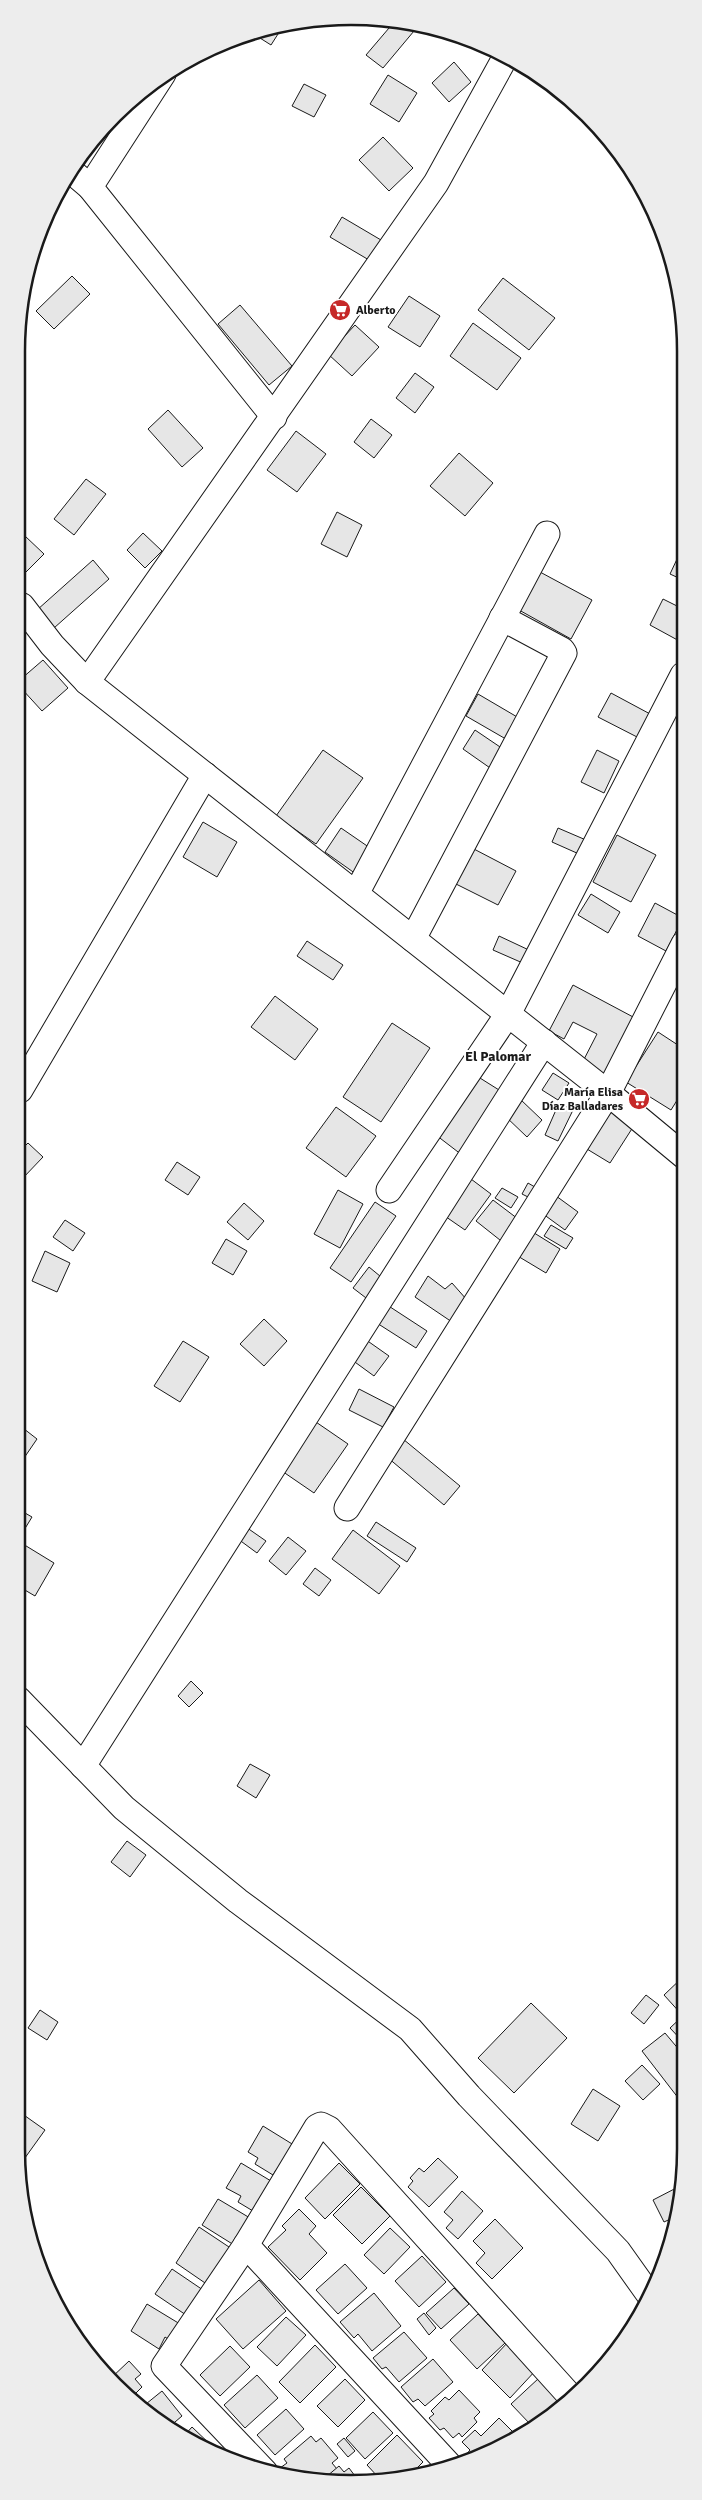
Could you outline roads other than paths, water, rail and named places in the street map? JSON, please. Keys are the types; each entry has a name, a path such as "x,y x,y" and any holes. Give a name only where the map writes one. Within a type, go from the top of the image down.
{"street":[{"path":"87,682 436,183 502,63"},
{"path":"90,187 150,95"},
{"path":"77,176 90,187 274,417"},
{"path":"356,894 547,534"},
{"path":"25,610 52,645 87,682 544,1042 677,1150"},
{"path":"413,939 564,653 562,650 502,618"},
{"path":"389,1190 508,1014 677,688"},
{"path":"25,1081 205,775"},
{"path":"347,1508 608,1093 677,958"},
{"path":"82,1766 544,1042"},
{"path":"25,1706 124,1808 238,1902 410,2029 475,2102 618,2251 645,2289"},
{"path":"254,2460 164,2366 246,2245 317,2127 325,2127 567,2393"},
{"path":"246,2245 445,2461"}],"place":[{"name":"Alberto","path":"340,310"},
{"name":"María Elisa Díaz Balladares","path":"639,1099"}],"district":[{"name":"El Palomar","path":"498,1056"}]}
